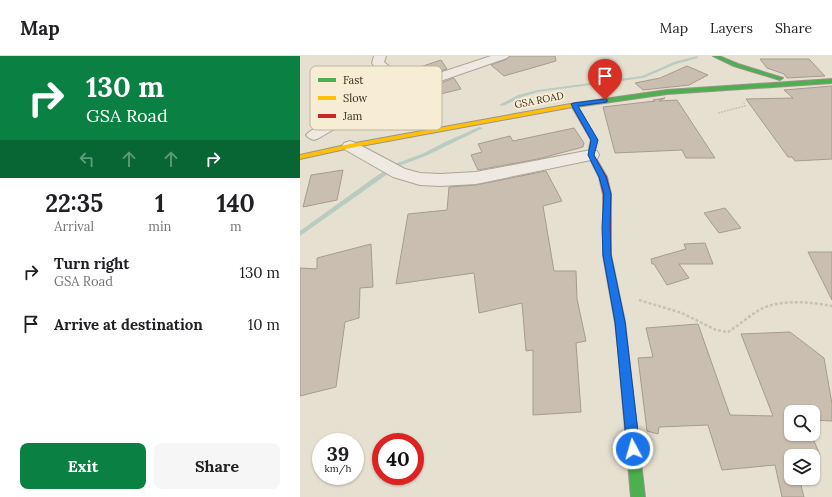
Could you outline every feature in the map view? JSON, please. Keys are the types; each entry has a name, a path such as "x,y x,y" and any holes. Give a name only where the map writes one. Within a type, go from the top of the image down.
{"street":[{"path":"380,56 378,63 381,66"},
{"path":"442,76 503,56"},
{"path":"715,56 769,76 800,82"},
{"name":"GSA ROAD","path":"442,129 574,104 667,92 832,81"},
{"path":"574,104 593,148 607,194 607,255 620,322 638,497"},
{"path":"300,125 314,135 324,152"},
{"path":"314,135 323,130"},
{"name":"GSA ROAD","path":"300,157 435,130"},
{"path":"350,146 399,173 427,179 476,178 593,148"}],"path":[{"path":"593,148 648,122"},
{"path":"614,292 682,314 716,330 728,332 763,308 788,304 818,303 832,306"}],"building":[{"path":"510,56 555,56 556,61 504,76 491,65 507,59"},
{"path":"760,59 809,59 825,76 787,78 784,74 767,68"},
{"path":"441,60 447,69 442,71 442,66 423,66"},
{"path":"687,66 708,75 689,85 643,90 635,83 660,78"},
{"path":"454,78 461,89 442,94 442,82"},
{"path":"832,86 832,159 795,161 792,157 788,157 746,99 793,98 784,90"},
{"path":"665,98 659,101 677,100 715,158 686,158 682,150 615,153 603,107 655,101 653,100"},
{"path":"574,128 584,143 583,147 538,159 478,170 471,155 482,152 478,144 510,136 513,141"},
{"path":"343,170 337,200 303,207 311,175"},
{"path":"546,171 562,201 543,206 554,271 576,271 577,299 586,341 576,343 581,412 533,415 533,350 526,351 522,303 479,313 474,273 396,284 408,214 447,210 449,187 476,185"},
{"path":"725,208 741,228 719,233 704,213"},
{"path":"705,243 713,264 679,264 689,278 667,285 654,264 652,264 651,259 686,249 684,244"},
{"path":"371,244 373,287 360,288 359,318 345,322 336,387 300,396 300,268 317,269 317,258"},
{"path":"808,252 832,252 832,300"},
{"path":"698,324 730,415 773,416 741,334 790,332 824,358 832,404 832,421 820,420 820,405 784,405 784,441 814,441 817,449 784,449 784,485 801,485 804,497 782,497 775,465 722,470 708,425 659,427 658,434 647,431 638,358 653,357 646,328"}],"waterway":[{"path":"501,105 520,96 538,91 643,77 675,63 697,57"},
{"path":"300,234 397,165 426,154 481,128"}],"traffic: fast":[{"path":"715,56 736,65 780,78"},
{"path":"576,105 667,92 832,81"},
{"path":"623,349 638,497"}],"traffic: slow":[{"path":"442,129 576,105"},
{"path":"300,157 350,146 438,130"}],"traffic: jam":[{"path":"574,105 594,140 591,155 603,177 607,194 607,255 620,322 623,349"}],"route":[{"path":"605,100 574,104 594,140 591,155 603,177 607,194 607,255 620,322 633,449"}]}
